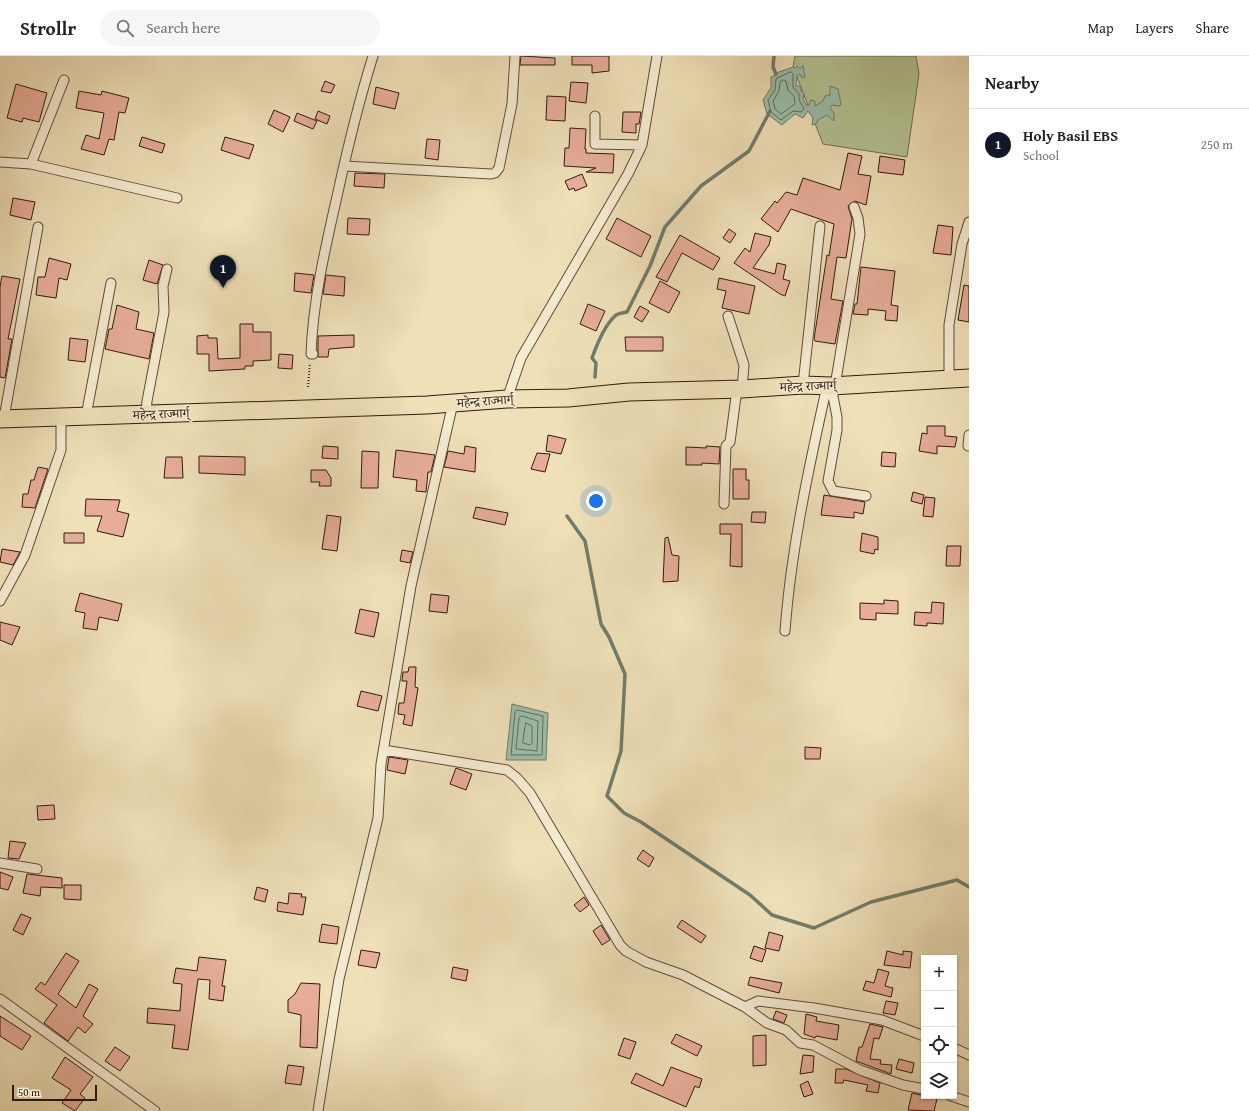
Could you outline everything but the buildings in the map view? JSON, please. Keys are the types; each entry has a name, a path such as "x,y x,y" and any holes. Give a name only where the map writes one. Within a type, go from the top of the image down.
{"highway":[{"name":"महेन्द्र राज्मार्ग्","path":"2,418 453,403 507,399 568,398 629,392 739,389 803,385 831,386 969,378"}],"street":[{"path":"312,354 321,271 358,102 373,56"},
{"path":"344,166 495,173 499,168 512,104 515,56"},
{"path":"507,399 521,358 628,174 642,145 657,56"},
{"path":"31,164 64,80"},
{"path":"595,116 595,144 642,145"},
{"path":"0,162 31,164 177,198"},
{"path":"785,631 787,605 811,457 831,386 860,234 858,218 854,207"},
{"path":"949,380 949,325 962,244 969,222"},
{"path":"803,385 820,226"},
{"path":"2,418 38,227"},
{"path":"146,414 146,402 164,312 163,286 167,269"},
{"path":"86,416 112,283"},
{"path":"724,504 726,446 730,442 744,365 728,316"},
{"path":"831,386 837,416 828,481 833,491 866,496"},
{"path":"318,1111 339,979 378,818 384,750 411,586 453,403"},
{"path":"0,602 25,555 61,450 61,417"},
{"path":"968,446 969,436"},
{"path":"384,750 507,770 517,778 530,793 620,945 646,962 683,975 745,1006 767,1023 786,1030 800,1043 813,1045 860,1070 903,1085 921,1088"},
{"path":"0,863 37,869"},
{"path":"0,999 155,1111"},
{"path":"745,1006 758,1001 814,1008 882,1020 921,1035"},
{"path":"957,1049 969,1055"},
{"path":"957,1098 969,1102"}],"path":[{"path":"308,387 312,354"}],"shaded area":[{"path":"795,56 916,56 919,74 907,157 823,144 793,67"}],"water":[{"path":"803,65 805,77 802,78 800,74 797,76 796,86 801,86 801,91 804,93 803,99 806,105 809,105 811,100 815,101 815,106 823,101 825,96 830,95 830,86 838,89 841,104 840,106 832,105 830,108 834,113 834,121 827,115 818,120 816,124 812,125 813,118 808,111 803,118 795,114 782,125 767,114 763,100 771,88 771,77 779,72 793,67 795,68 797,66 800,69"},
{"path":"512,704 548,713 546,760 506,760"}],"waterway":[{"path":"774,56 773,67 776,74"},
{"path":"595,377 596,363 592,358 604,330 616,315 627,312 650,266 665,227 701,186 749,151 770,111"},
{"path":"567,516 585,541 601,624 609,637 625,674 621,751 607,796 624,813 641,822 750,895 772,915 814,928 871,902 957,880 969,887"}],"place":[{"name":"Holy Basil EBS","path":"223,288"}]}
